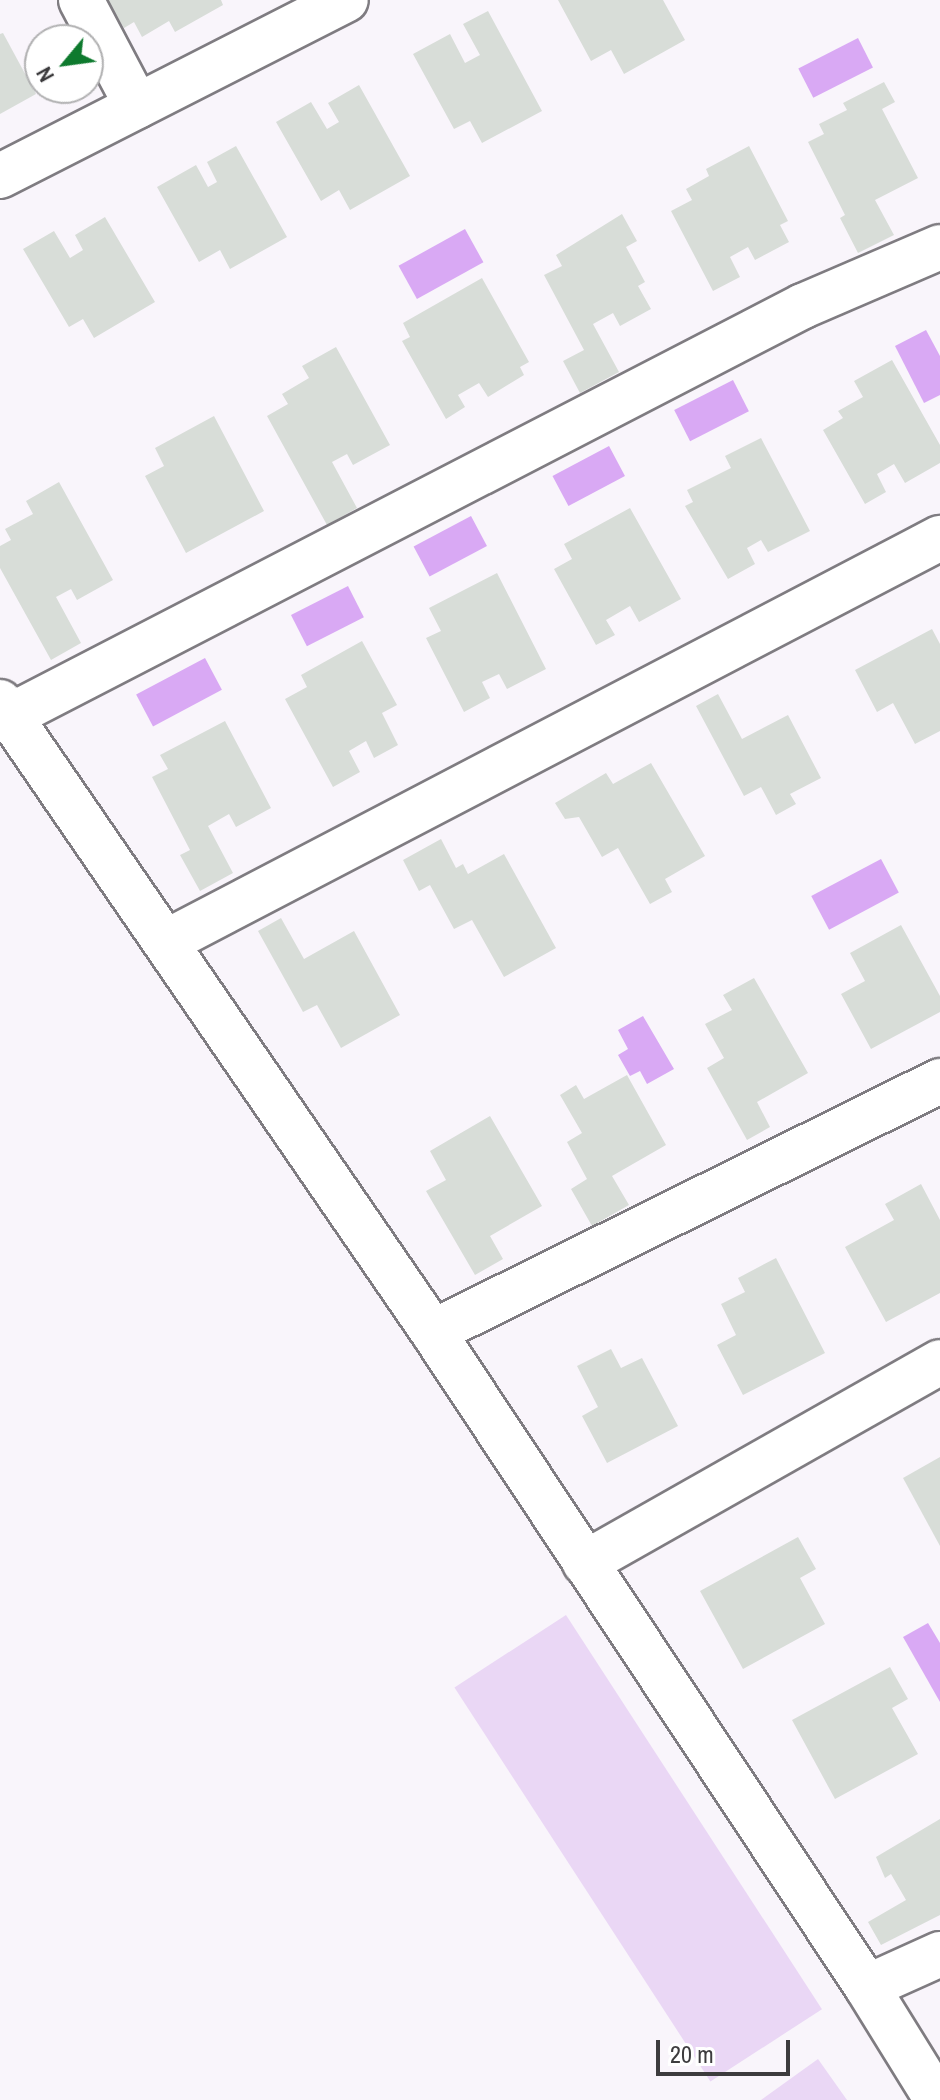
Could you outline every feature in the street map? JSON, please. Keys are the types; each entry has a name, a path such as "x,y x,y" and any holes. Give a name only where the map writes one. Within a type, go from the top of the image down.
{"street":[{"path":"81,0 137,106"},
{"path":"0,176 327,4"},
{"path":"937,2100 867,1987 433,1332 168,941 5,709 803,306 940,247"},
{"path":"168,941 940,538"},
{"path":"433,1332 940,1081"},
{"path":"585,1563 940,1362"},
{"path":"867,1987 940,1954"}],"shaded area":[{"path":"858,38 873,67 813,98 798,68"},
{"path":"465,229 483,262 417,299 399,266"},
{"path":"926,330 940,356 940,395 924,403 895,346"},
{"path":"733,380 749,411 690,441 674,410"},
{"path":"609,446 625,476 568,506 552,476"},
{"path":"471,516 487,546 430,577 414,547"},
{"path":"348,586 364,617 307,646 291,615"},
{"path":"205,658 222,690 153,726 136,695"},
{"path":"881,859 899,893 829,930 811,896"},
{"path":"643,1016 674,1069 647,1084 640,1071 630,1076 618,1055 628,1049 618,1030"},
{"path":"566,1615 822,2009 710,2082 454,1687"},
{"path":"928,1623 940,1643 940,1702 903,1637"},
{"path":"818,2059 847,2100 761,2100"}],"building":[{"path":"107,0 221,0 223,5 175,32 169,21 142,37 134,22 124,28"},
{"path":"558,0 663,0 685,40 624,74 611,50 591,61"},
{"path":"488,11 542,111 482,143 470,121 454,129 413,54 450,34 465,63 480,55 463,24"},
{"path":"3,33 24,72 24,101 0,114 0,34"},
{"path":"884,82 895,102 882,109 918,178 875,200 894,235 858,253 840,218 845,215 808,142 824,134 819,124 847,110 843,103"},
{"path":"359,85 410,176 350,210 339,190 321,201 276,122 311,102 327,129 339,122 328,103"},
{"path":"236,146 287,237 230,269 220,250 199,262 157,187 196,165 208,187 217,182 207,162"},
{"path":"749,146 788,221 780,225 789,242 755,260 748,247 730,257 740,277 713,291 671,211 692,200 686,189 709,176 706,169"},
{"path":"622,214 637,241 626,247 645,282 638,286 651,309 620,326 613,313 593,324 619,372 580,393 563,361 584,350 544,275 562,266 556,255"},
{"path":"105,217 155,302 94,338 83,319 69,327 23,249 54,231 70,258 83,250 75,235"},
{"path":"482,278 529,362 520,367 524,375 488,397 479,383 458,395 465,407 446,419 402,341 410,337 403,323"},
{"path":"336,347 390,445 353,465 347,454 332,462 357,508 327,525 267,416 288,404 282,394 309,378 302,366"},
{"path":"892,360 940,445 940,463 905,483 894,464 877,474 886,492 865,504 823,430 843,418 838,411 863,397 854,381"},
{"path":"214,416 264,511 186,553 145,476 164,466 155,448"},
{"path":"761,438 810,531 768,552 761,540 747,548 755,564 728,579 685,506 693,502 687,490 731,468 725,456"},
{"path":"59,482 113,580 77,600 71,589 56,597 81,643 51,660 0,568 0,546 11,540 5,529 33,514 26,501"},
{"path":"630,508 681,599 639,622 630,606 606,620 615,635 596,645 554,569 572,559 564,544"},
{"path":"497,573 546,669 507,689 499,674 482,682 490,698 464,712 426,638 441,631 429,608"},
{"path":"932,629 940,644 940,731 915,744 893,703 877,712 855,670"},
{"path":"362,641 397,705 382,713 398,745 374,758 366,741 349,751 360,772 333,787 285,699 307,687 301,675"},
{"path":"718,694 742,739 788,715 821,778 790,794 796,804 776,815 761,787 744,796 696,706"},
{"path":"225,721 271,808 236,827 229,814 208,826 233,873 200,891 180,855 190,850 152,777 168,769 160,755"},
{"path":"651,763 705,856 665,879 672,892 650,904 618,848 602,857 579,817 565,819 555,803 606,773 613,784"},
{"path":"441,839 456,868 463,864 468,874 504,854 556,948 504,977 472,920 454,929 430,885 419,891 403,860"},
{"path":"281,918 304,959 354,931 400,1015 341,1048 317,1005 303,1012 258,931"},
{"path":"901,925 940,996 940,1012 871,1049 841,994 865,981 850,953"},
{"path":"754,978 808,1073 757,1102 770,1127 747,1140 707,1068 724,1058 705,1024 732,1010 723,995"},
{"path":"627,1075 666,1145 612,1176 629,1205 592,1226 571,1189 587,1179 567,1142 582,1133 560,1095 576,1085 584,1099"},
{"path":"490,1116 542,1206 490,1236 503,1259 475,1275 426,1191 446,1180 430,1151"},
{"path":"921,1184 940,1220 940,1293 886,1322 845,1247 894,1220 885,1204"},
{"path":"776,1258 825,1353 743,1395 717,1345 736,1335 721,1304 745,1292 738,1278"},
{"path":"611,1349 621,1368 642,1358 678,1426 607,1463 582,1416 598,1407 577,1366"},
{"path":"940,1457 940,1546 903,1478"},
{"path":"798,1537 816,1569 800,1578 825,1624 743,1669 700,1591"},
{"path":"890,1667 908,1699 892,1708 918,1754 835,1799 792,1720"},
{"path":"940,1819 940,1915 881,1945 868,1922 906,1900 891,1874 885,1878 876,1857"}]}
